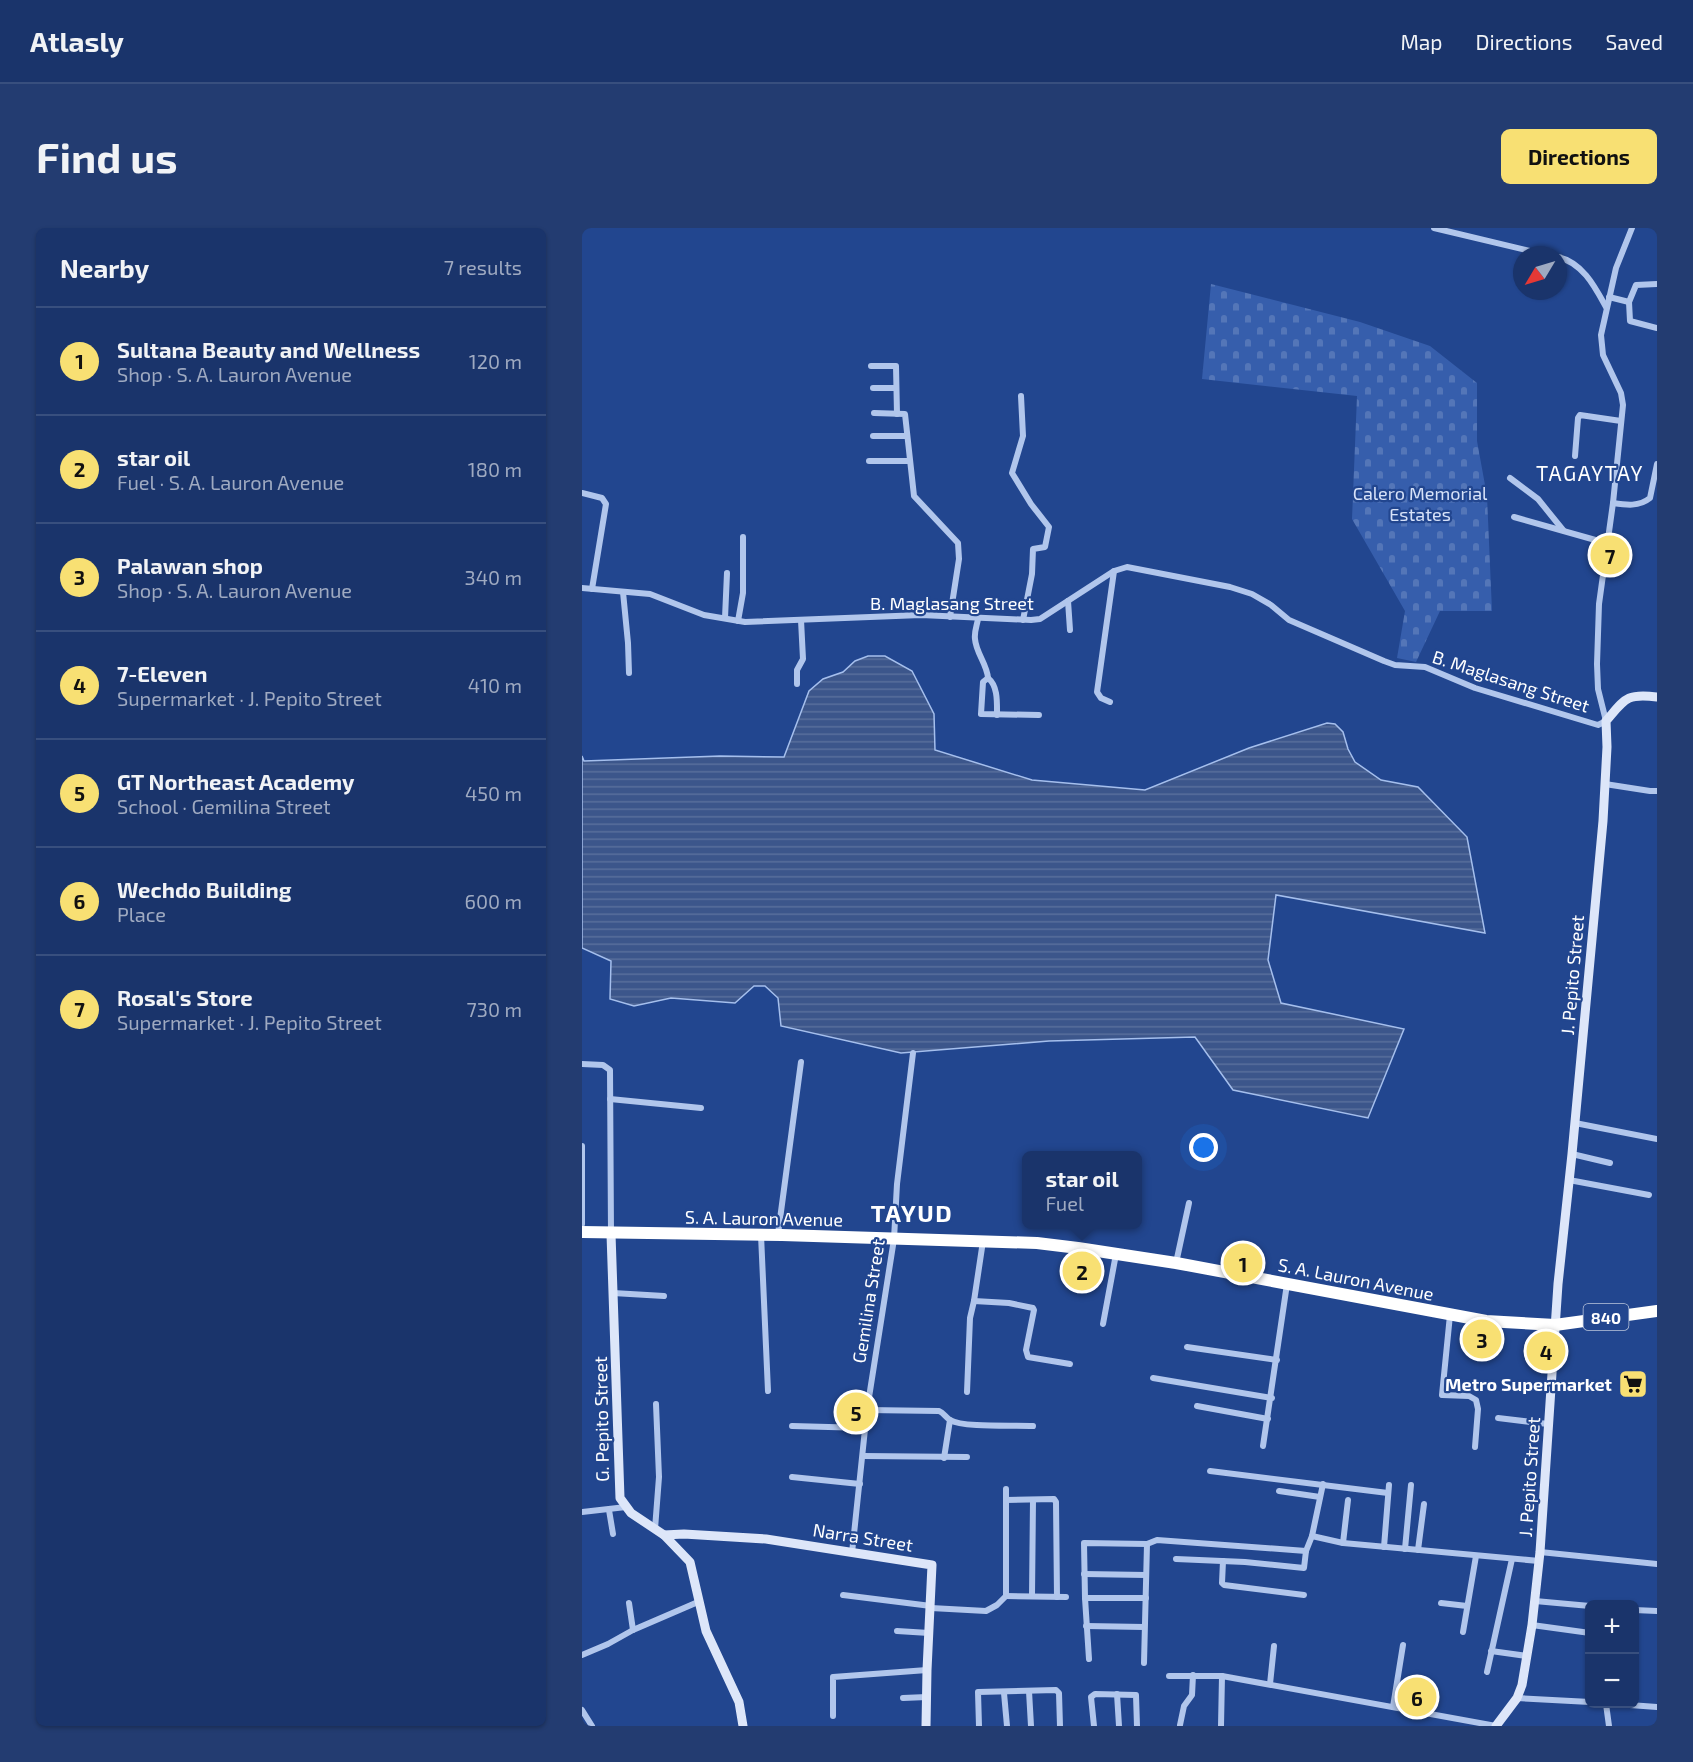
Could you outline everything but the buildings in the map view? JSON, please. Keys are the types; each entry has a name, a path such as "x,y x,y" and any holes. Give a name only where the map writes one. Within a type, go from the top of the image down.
{"highway":[{"name":"S. A. Lauron Avenue","path":"582,1232 1037,1243 1176,1263 1486,1321 1555,1325 1657,1311"}],"street":[{"path":"1434,228 1513,247"},
{"name":"J. Pepito Street","path":"1496,1726 1517,1698 1522,1685 1540,1556 1555,1325 1605,784 1606,721 1598,689 1597,664 1599,604 1613,503 1623,405 1621,393 1603,355 1600,335 1616,268 1632,228"},
{"path":"1567,261 1586,275 1607,307"},
{"path":"1657,284 1636,285 1629,302 1630,321 1657,328"},
{"path":"1609,297 1629,302"},
{"path":"871,366 896,366 897,414"},
{"path":"873,388 896,388"},
{"path":"1021,396 1023,436 1012,473 1031,504 1049,527 1045,547 1035,547 1033,551 1032,574 1023,620"},
{"path":"874,413 905,414 914,496 958,543 959,559 950,617"},
{"path":"1575,456 1580,415 1621,421"},
{"path":"873,436 907,436"},
{"path":"869,461 909,461"},
{"path":"1613,503 1629,506 1644,503 1650,498 1657,464"},
{"path":"1510,478 1538,499 1563,530"},
{"path":"582,493 602,498 606,504 592,589"},
{"path":"1514,517 1606,543"},
{"path":"738,621 743,593 743,537"},
{"name":"B. Maglasang Street","path":"582,588 650,594 689,610 738,621 921,615 1023,620 1040,619 1113,571 1127,567 1242,591 1262,600 1289,620 1341,640 1395,665 1425,667 1475,688 1594,725 1606,721"},
{"path":"1110,702 1101,698 1097,692 1113,571"},
{"path":"725,618 727,573"},
{"path":"622,592 629,673"},
{"path":"1068,601 1070,630"},
{"path":"978,619 975,642 996,693 997,715"},
{"path":"796,684 797,670 803,659 801,620"},
{"path":"988,678 983,682 981,714 1039,715"},
{"path":"1606,721 1629,697 1635,695 1657,697"},
{"path":"1605,784 1657,791"},
{"name":"Gemilina Street","path":"852,1553 867,1410 894,1239 897,1184 913,1053"},
{"path":"778,1235 801,1062"},
{"name":"G. Pepito Street","path":"582,1064 603,1065 610,1070 611,1234 616,1347 618,1486 620,1498 626,1507"},
{"path":"610,1099 701,1108"},
{"path":"1575,1123 1657,1139"},
{"path":"582,1146 582,1224"},
{"path":"1572,1154 1610,1163"},
{"path":"1569,1180 1650,1195"},
{"path":"1176,1263 1189,1203"},
{"path":"761,1235 768,1390"},
{"path":"967,1392 970,1318 983,1241"},
{"path":"1103,1324 1116,1254"},
{"path":"1263,1446 1272,1398 1287,1283"},
{"path":"613,1293 664,1296"},
{"path":"974,1301 1009,1303 1033,1308 1026,1350 1028,1357 1070,1364"},
{"path":"1450,1315 1442,1395 1469,1396 1476,1400 1478,1409 1475,1447"},
{"path":"1187,1347 1277,1360"},
{"path":"1153,1378 1272,1398"},
{"path":"656,1404 659,1532"},
{"path":"1197,1406 1268,1419"},
{"path":"867,1410 939,1411 950,1420 966,1424 1033,1426"},
{"path":"1498,1418 1548,1424"},
{"path":"944,1458 950,1420"},
{"path":"792,1426 865,1428"},
{"path":"862,1456 967,1457"},
{"path":"1210,1471 1388,1492"},
{"path":"792,1477 860,1484"},
{"path":"1176,1558 1304,1568 1305,1551 1312,1536 1323,1484"},
{"path":"1384,1547 1389,1485"},
{"path":"1405,1548 1411,1485"},
{"path":"843,1596 986,1611 997,1605 1006,1596 1006,1489"},
{"path":"1279,1491 1320,1497"},
{"path":"1006,1500 1054,1499 1057,1503 1057,1597"},
{"path":"1032,1596 1034,1500"},
{"path":"1343,1543 1348,1500"},
{"path":"1418,1550 1424,1504"},
{"path":"582,1512 626,1507 659,1532 690,1562 706,1631 739,1702 743,1726"},
{"path":"609,1510 613,1534"},
{"name":"Narra Street","path":"659,1532 766,1539 932,1565 926,1726"},
{"path":"1312,1536 1343,1543 1512,1559 1540,1556 1657,1564"},
{"path":"1089,1659 1084,1598 1084,1543 1147,1544 1157,1540 1305,1551"},
{"path":"1144,1663 1147,1544"},
{"path":"1463,1632 1476,1556"},
{"path":"1487,1672 1512,1559"},
{"path":"1223,1561 1222,1583 1224,1585 1304,1595"},
{"path":"1084,1574 1146,1575"},
{"path":"1006,1596 1066,1597"},
{"path":"1084,1598 1146,1598"},
{"path":"1535,1600 1585,1605"},
{"path":"582,1655 698,1602"},
{"path":"629,1603 633,1630"},
{"path":"1441,1603 1467,1606"},
{"path":"1639,1610 1657,1611"},
{"path":"1532,1625 1585,1632"},
{"path":"1086,1626 1144,1627"},
{"path":"897,1630 929,1633"},
{"path":"1394,1707 1403,1645"},
{"path":"1270,1684 1274,1646"},
{"path":"1491,1651 1527,1656"},
{"path":"832,1716 833,1677 927,1670"},
{"path":"1180,1725 1184,1706 1192,1695 1193,1675"},
{"path":"1169,1676 1221,1676 1496,1726"},
{"path":"1221,1676 1221,1726"},
{"path":"1029,1691 1031,1726"},
{"path":"979,1726 976,1694 979,1692 1029,1691 1058,1691 1060,1726"},
{"path":"1004,1693 1007,1726"},
{"path":"1094,1726 1091,1697 1095,1694 1137,1696 1137,1726"},
{"path":"1117,1694 1119,1726"},
{"path":"903,1698 927,1697"},
{"path":"1517,1698 1585,1702"},
{"path":"1639,1706 1657,1707"},
{"path":"1607,1708 1609,1726"},
{"path":"582,1710 592,1726"}],"green space":[{"name":"Calero Memorial Estates","path":"1211,284 1360,322 1430,346 1477,383 1477,441 1487,496 1492,611 1440,611 1416,662 1397,658 1405,611 1352,519 1357,396 1202,379"}],"shaded area":[{"path":"868,656 885,656 912,671 934,714 935,750 1032,780 1145,790 1249,748 1327,723 1335,724 1343,732 1355,762 1381,780 1418,787 1467,837 1485,933 1276,895 1268,960 1281,1003 1404,1029 1368,1118 1233,1090 1195,1037 1049,1041 901,1053 781,1026 778,998 765,986 754,986 735,1003 671,998 634,1006 610,999 611,961 582,948 582,756 584,761 720,756 784,757 809,691 823,679 843,672 855,661"}],"place":[{"name":"Rosal's Store","path":"1610,555"},
{"name":"Sultana Beauty and Wellness","path":"1243,1263"},
{"name":"star oil","path":"1082,1271"},
{"name":"Palawan shop","path":"1482,1339"},
{"name":"7-Eleven","path":"1546,1351"},
{"name":"Metro Supermarket","path":"1633,1384"},
{"name":"GT Northeast Academy","path":"856,1412"},
{"name":"Wechdo Building","path":"1417,1697"}],"district":[{"name":"TAGAYTAY","path":"1590,472"},
{"name":"TAYUD","path":"912,1212"}]}
